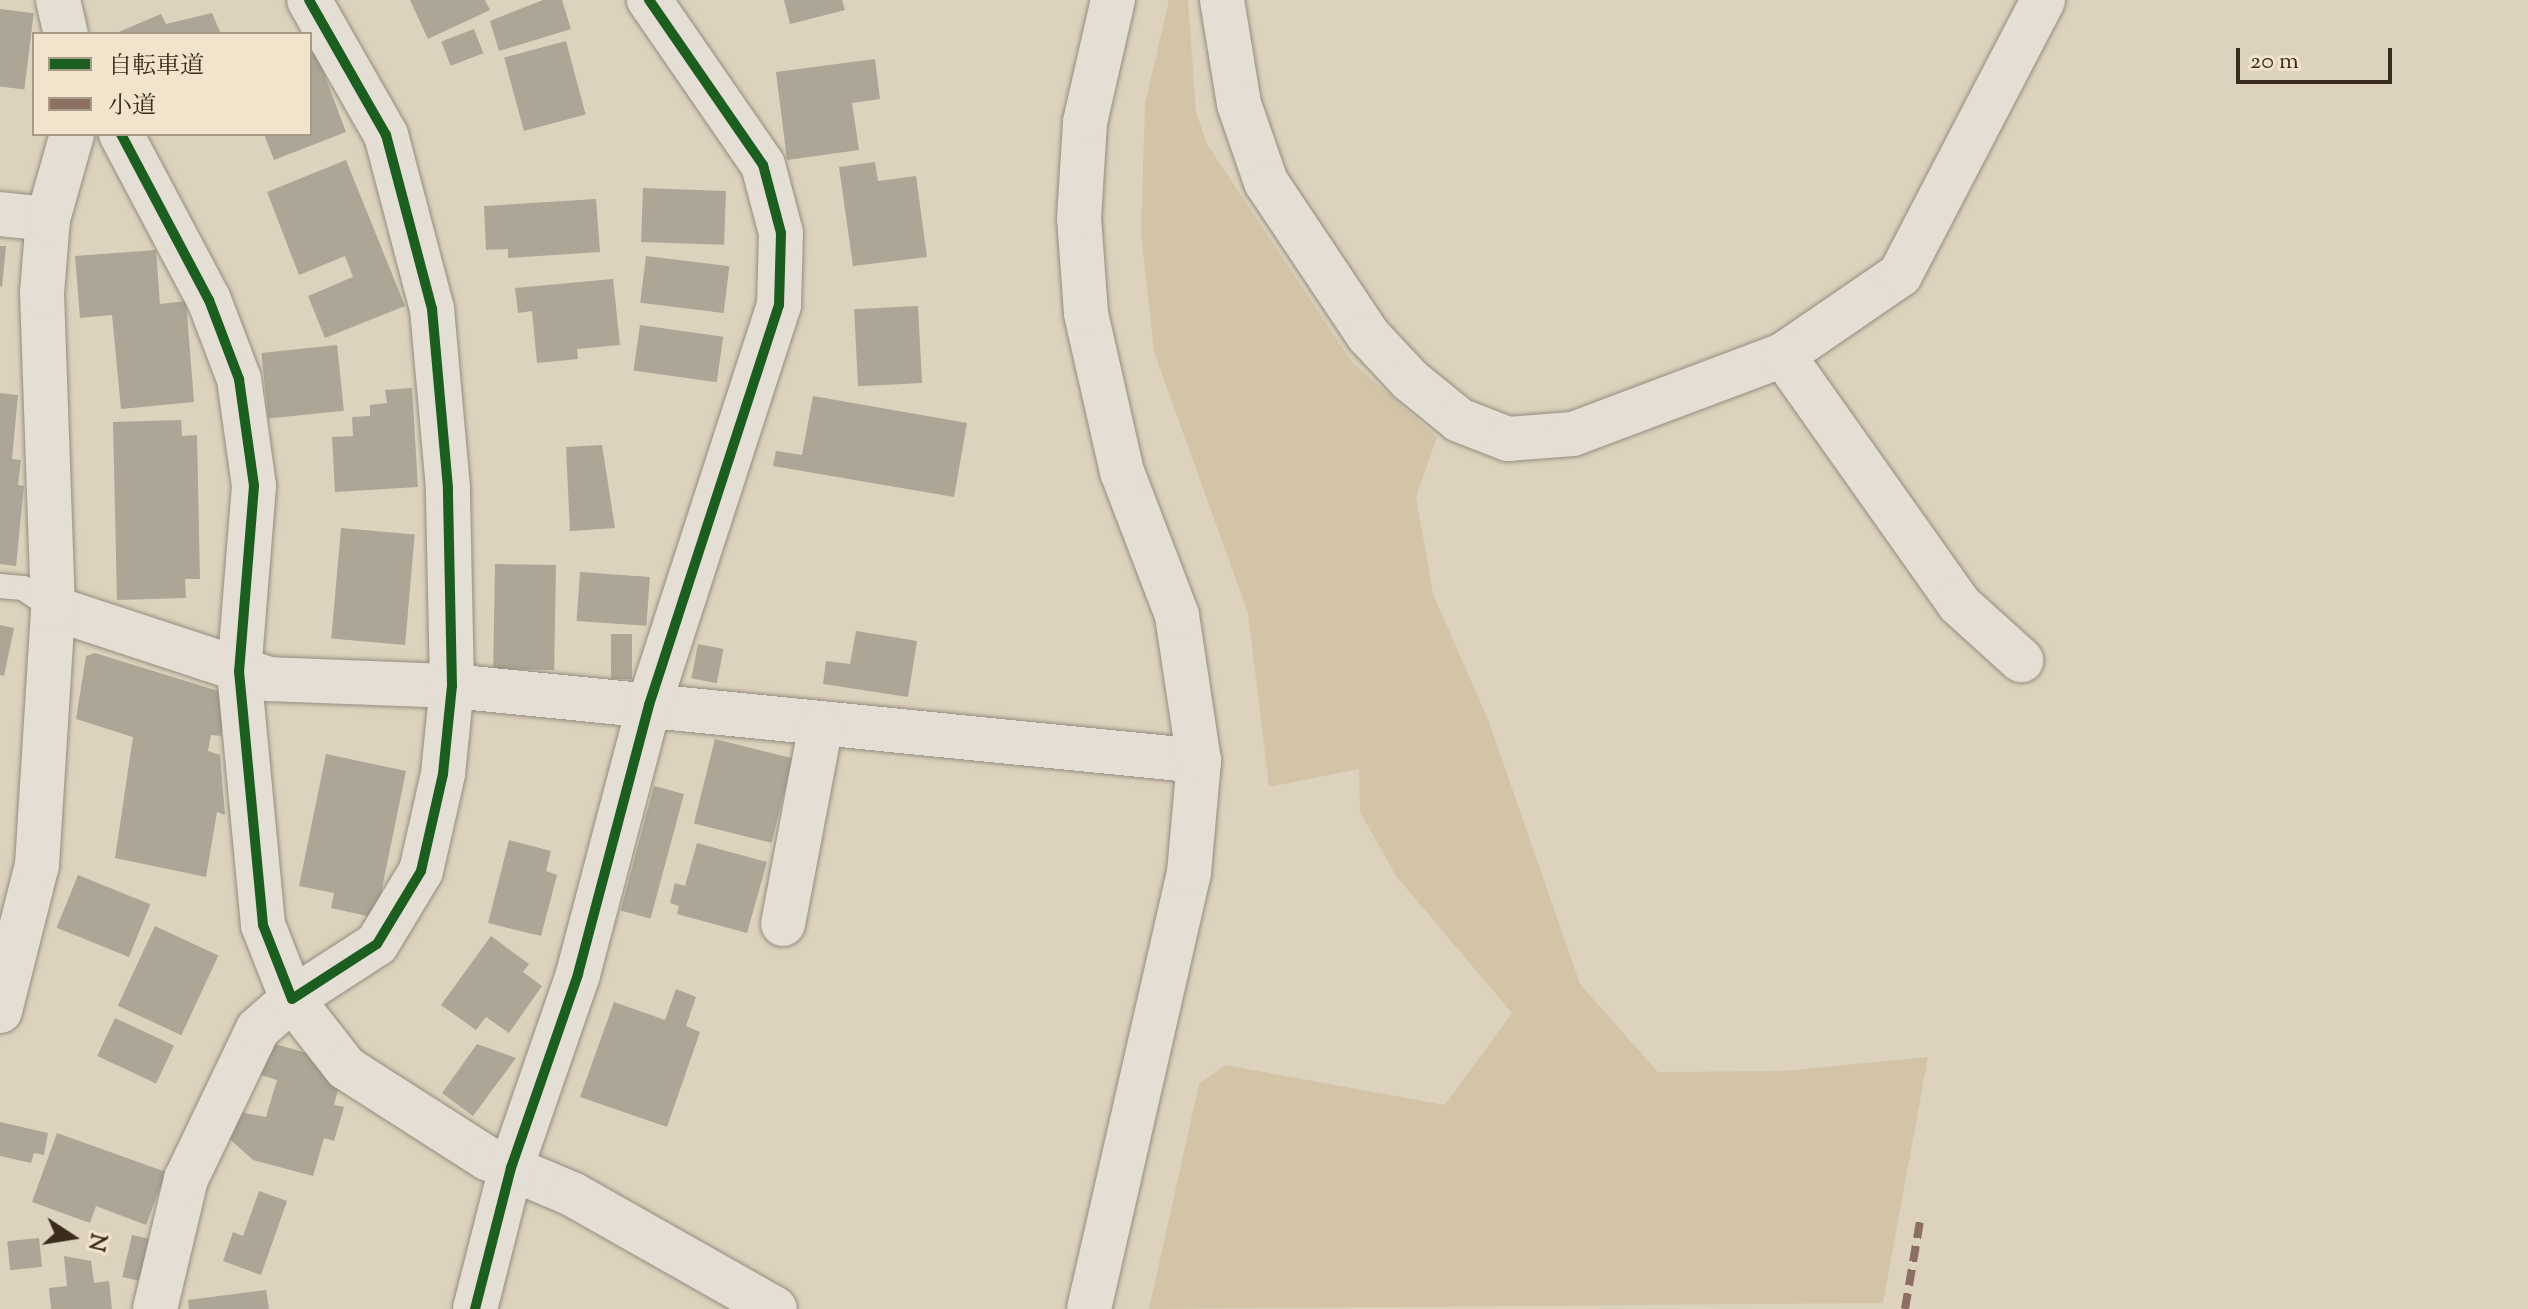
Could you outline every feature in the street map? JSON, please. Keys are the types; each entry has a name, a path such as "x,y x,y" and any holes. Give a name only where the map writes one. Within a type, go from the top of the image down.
{"street":[{"path":"58,0 66,32"},
{"path":"155,1309 186,1179 258,1029 292,999 377,944 421,871 443,774 452,686 448,488 432,309 386,135 309,0"},
{"path":"475,1309 511,1168 578,974 649,705 779,305 781,233 763,165 649,0"},
{"path":"1089,1309 1189,873 1199,761 1177,615 1122,472 1086,313 1079,218 1085,122 1113,0"},
{"path":"1222,0 1239,104 1266,182 1368,335 1459,420 1508,439 1573,434 1783,355 1900,275 2043,0"},
{"path":"0,1011 37,865 53,608 42,293 48,219 71,136"},
{"path":"122,136 209,300 239,379 254,486 239,671 263,925 292,999 346,1068 511,1168 572,1194 775,1309"},
{"path":"0,214 48,219"},
{"path":"1783,355 1959,604 2021,660"},
{"path":"53,608 269,679 452,686 1199,761"},
{"path":"783,924 821,725"}],"lane":[{"path":"0,586 23,588 53,608"}],"shaded area":[{"path":"1169,0 1188,0 1196,112 1207,144 1351,361 1437,437 1416,497 1433,594 1489,722 1580,984 1658,1072 1783,1071 1928,1057 1883,1303 1149,1309 1199,1084 1225,1065 1445,1105 1512,1013 1396,876 1360,812 1359,769 1269,787 1248,613 1154,352 1141,233 1145,104"}],"building":[{"path":"410,0 485,0 490,10 428,39"},
{"path":"543,0 562,0 571,29 499,51 490,21"},
{"path":"784,0 842,0 845,10 790,24"},
{"path":"0,9 34,13 24,90 0,87"},
{"path":"212,13 220,32 119,32 161,14 166,24"},
{"path":"474,29 483,53 451,66 441,42"},
{"path":"566,41 586,114 524,131 504,58"},
{"path":"316,52 346,132 274,160 265,136 312,136 312,53"},
{"path":"875,59 880,99 852,103 859,150 787,160 776,72"},
{"path":"346,160 405,306 325,338 308,296 353,277 345,256 299,275 267,192"},
{"path":"875,162 878,181 916,176 927,257 853,266 839,167"},
{"path":"643,188 726,191 724,245 641,242"},
{"path":"596,199 600,252 508,258 508,249 486,250 484,206"},
{"path":"0,246 6,246 2,287 0,286"},
{"path":"156,250 160,304 186,301 194,402 121,409 112,315 80,318 75,256"},
{"path":"646,256 729,266 724,313 640,303"},
{"path":"613,279 620,345 577,349 578,359 537,363 532,311 518,313 515,288"},
{"path":"918,306 922,383 858,386 854,309"},
{"path":"640,325 723,337 717,382 634,371"},
{"path":"337,345 344,411 268,419 261,353"},
{"path":"412,388 418,487 335,492 332,437 353,436 352,417 370,416 370,405 387,403 385,390"},
{"path":"0,393 18,395 12,459 21,460 18,485 24,486 16,566 0,564"},
{"path":"813,396 967,423 954,497 773,466 776,451 802,455"},
{"path":"181,420 182,436 197,435 200,579 185,579 186,598 117,600 113,422"},
{"path":"602,445 615,528 570,531 566,447"},
{"path":"341,528 415,534 405,645 331,639"},
{"path":"495,564 556,565 554,670 493,669"},
{"path":"580,572 650,577 646,626 577,621"},
{"path":"0,625 14,628 4,676 0,675"},
{"path":"856,631 917,641 908,697 823,684 826,661 850,664"},
{"path":"611,634 632,634 632,679 611,679"},
{"path":"698,644 724,649 717,683 691,678"},
{"path":"95,653 228,694 221,736 211,735 208,751 220,755 225,815 217,812 206,877 115,858 133,737 76,719 86,656"},
{"path":"715,739 793,758 772,843 694,823"},
{"path":"326,754 406,771 376,918 331,908 334,893 299,886"},
{"path":"654,786 684,794 651,919 621,911"},
{"path":"509,840 551,851 546,871 557,875 541,936 488,923"},
{"path":"697,843 767,862 747,933 677,914 679,906 670,903 675,883 685,886"},
{"path":"78,875 150,904 129,957 57,928"},
{"path":"155,926 218,956 181,1035 118,1006"},
{"path":"491,936 529,964 523,972 542,986 509,1033 486,1017 476,1030 441,1005"},
{"path":"676,989 696,997 686,1026 700,1032 667,1127 580,1097 614,1002 665,1020"},
{"path":"115,1018 174,1045 156,1084 97,1056"},
{"path":"275,1044 310,1054 341,1078 334,1105 344,1107 334,1141 324,1138 313,1176 253,1160 224,1134 233,1111 266,1117 277,1080 258,1074"},
{"path":"477,1044 516,1058 473,1116 442,1093"},
{"path":"0,1122 48,1133 44,1155 34,1153 31,1163 0,1156"},
{"path":"57,1133 166,1172 146,1225 96,1206 90,1223 32,1202"},
{"path":"259,1191 287,1201 261,1275 223,1261 233,1232 243,1236"},
{"path":"132,1235 153,1240 144,1282 122,1277"},
{"path":"39,1238 42,1267 10,1270 7,1241"},
{"path":"64,1256 91,1261 94,1283 109,1281 112,1309 51,1309 49,1288 67,1286"},
{"path":"266,1290 269,1309 189,1309 188,1300"}],"marked path":[{"path":"1905,1309 1920,1221"}],"cycle path":[{"path":"122,136 209,300 239,379 254,486 239,671 263,925 292,999 377,944 421,871 443,774 452,686 448,488 432,309 386,135 309,0"},
{"path":"475,1309 511,1168 578,974 649,705 779,305 781,233 763,165 649,0"}]}
